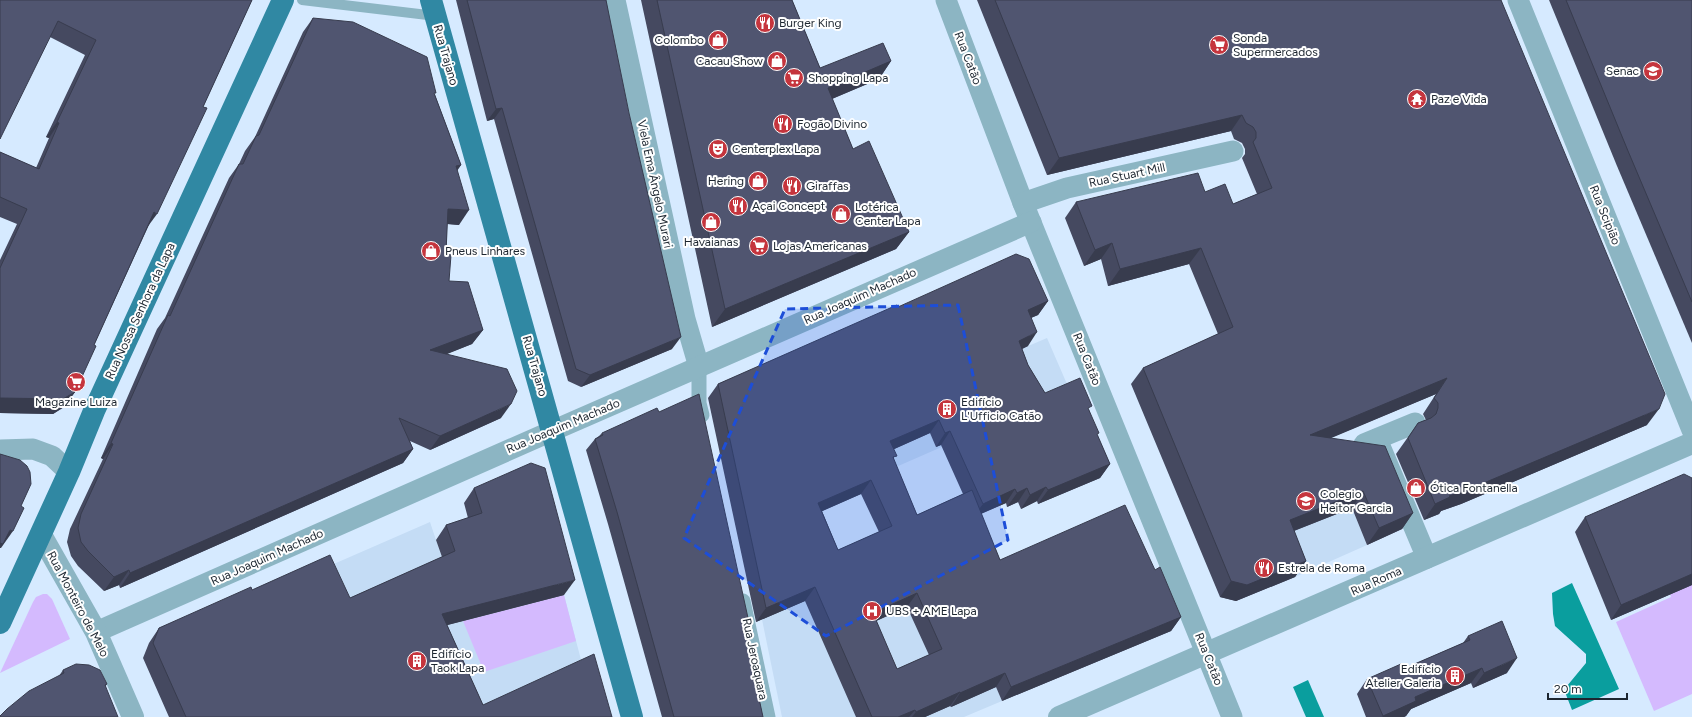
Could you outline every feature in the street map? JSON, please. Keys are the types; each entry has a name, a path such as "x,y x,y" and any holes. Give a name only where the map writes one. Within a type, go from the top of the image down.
{"main road":[{"name":"Rua Nossa Senhora da Lapa","path":"0,623 69,472 94,411 282,0"},
{"name":"Rua Trajano","path":"433,8 632,717"}],"street":[{"name":"Viela Ema Ângelo Murari","path":"615,0 685,319 698,367"},
{"name":"Rua Catão","path":"946,0 1027,213 1232,717"},
{"name":"Rua Scipião","path":"1518,0 1692,430"},
{"name":"Rua Stuart Mill","path":"1027,213 1067,188 1233,151"},
{"name":"Rua Joaquim Machado","path":"96,632 698,367 1027,213"},
{"path":"698,367 699,403 704,426"},
{"path":"1354,448 1415,423"},
{"path":"1377,439 1427,558"},
{"name":"Rua Roma","path":"1059,717 1692,443"},
{"path":"0,450 33,449 52,456 69,472"},
{"name":"Rua Monteiro de Melo","path":"41,535 96,632 133,717"},
{"name":"Rua Jeroaquara","path":"740,587 768,717"}],"lane":[{"path":"302,0 433,8"}],"highlighted area":[{"path":"958,305 1008,540 826,636 684,538 785,309"}],"shaded area":[{"path":"1047,338 1070,391 889,470 870,400 947,381"},
{"name":"Colegio Heitor Garcia","path":"1292,360 1367,545 1295,577 1219,392"},
{"path":"430,522 463,621 564,595 596,717 386,717 320,570"},
{"name":"UBS + AME Lapa","path":"876,543 978,645 1002,701 964,717 782,717 757,595"},
{"path":"1572,583 1619,689 1572,710 1565,692 1567,686 1586,663 1586,654 1555,626 1552,593"},
{"path":"1692,584 1692,694 1654,711 1616,622 1671,597 1670,594"},
{"path":"47,594 52,599 70,639 0,673 33,602 36,597"},
{"path":"564,595 576,641 484,672 463,621"},
{"path":"1308,680 1324,717 1306,717 1293,687"}],"building":[{"path":"0,0 252,0 203,107 207,108 157,214 154,212 94,345 96,346 75,392 63,399 0,398 0,268 27,209 0,197 0,152 39,169 59,123 57,122 96,40 58,21 0,139"},
{"path":"467,0 606,0 629,113 681,337 590,375 576,369 502,108 496,109"},
{"path":"657,0 792,0 820,68 883,43 891,61 828,88 853,149 869,141 909,232 725,309"},
{"path":"995,0 1501,0 1665,394 1659,409 1472,488 1449,496 1450,497 1435,504 1408,438 1418,423 1431,418 1436,414 1438,403 1434,398 1447,378 1310,435 1385,446 1413,513 1379,528 1363,491 1290,520 1306,561 1247,585 1231,581 1143,368 1233,327 1201,248 1120,269 1112,243 1095,250 1076,202 1198,173 1205,192 1225,184 1233,204 1272,188 1253,142 1256,138 1256,132 1253,127 1246,123 1242,115 1059,158"},
{"path":"1566,0 1692,0 1692,302 1628,151"},
{"path":"313,18 353,22 427,57 436,93 434,93 461,165 456,166 469,210 448,209 446,252 451,255 449,281 468,282 483,330 430,350 507,369 517,391 511,404 440,436 399,418 413,449 130,573 129,570 114,577 81,542 78,528 81,514 113,444 111,443 168,315 170,316 239,164 243,164 256,136 259,135"},
{"path":"1016,254 1029,259 1048,301 1028,310 1037,332 1019,341 1028,365 1045,393 1080,378 1092,406 1088,408 1099,433 1097,434 1110,464 1048,490 1046,487 1030,495 1027,488 1017,493 1015,489 983,504 950,431 945,433 939,420 890,441 897,456 893,457 917,515 972,490 1000,560 1125,505 1155,570 1160,567 1181,617 1011,687 1005,673 916,712 915,710 898,717 872,717 815,587 766,608 718,384 897,305 898,307","holes":["871,480 892,526 838,550 818,503","917,593 942,649 897,669 873,613"]},
{"path":"699,394 748,618 745,619 753,661 751,661 763,717 674,717 617,512 595,439 603,435 602,433 657,408 659,412"},
{"path":"0,454 20,460 27,466 30,472 31,484 21,506 24,508 13,531 10,530 3,544 0,543"},
{"path":"531,463 545,468 575,580 442,614 483,705 594,654 612,717 186,717 153,643 159,628 251,587 252,590 330,555 350,598 455,551 446,525 482,513 474,488"},
{"path":"1684,474 1692,478 1692,574 1621,605 1585,517"},
{"name":"Edifício Atelier Galeria","path":"1502,621 1517,658 1484,673 1482,668 1415,697 1416,701 1383,716 1367,679 1401,664 1403,669 1470,640 1468,636"},
{"path":"76,664 89,665 100,670 107,684 105,685 118,717 0,717 7,709 29,691 64,673 63,670"}],"place":[{"name":"Burger King","path":"765,23"},
{"name":"Colombo","path":"718,40"},
{"name":"Sonda Supermercados","path":"1219,45"},
{"name":"Cacau Show","path":"777,61"},
{"name":"Senac","path":"1653,71"},
{"name":"Shopping Lapa","path":"794,78"},
{"name":"Paz e Vida","path":"1417,99"},
{"name":"Fogão Divino","path":"783,124"},
{"name":"Centerplex Lapa","path":"718,149"},
{"name":"Hering","path":"758,181"},
{"name":"Giraffas","path":"792,186"},
{"name":"Açai Concept","path":"738,206"},
{"name":"Lotérica Center Lapa","path":"841,214"},
{"name":"Havaianas","path":"711,222"},
{"name":"Lojas Americanas","path":"759,246"},
{"name":"Pneus Linhares","path":"431,251"},
{"name":"Magazine Luiza","path":"76,382"},
{"name":"Edifício L'Ufficio Catão","path":"947,409"},
{"name":"Ótica Fontanella","path":"1416,488"},
{"name":"Colegio Heitor Garcia","path":"1306,501"},
{"name":"Estrela de Roma","path":"1264,568"},
{"name":"UBS + AME Lapa","path":"872,611"},
{"name":"Edifício Taok Lapa","path":"417,661"},
{"name":"Edifício Atelier Galeria","path":"1455,676"}]}
